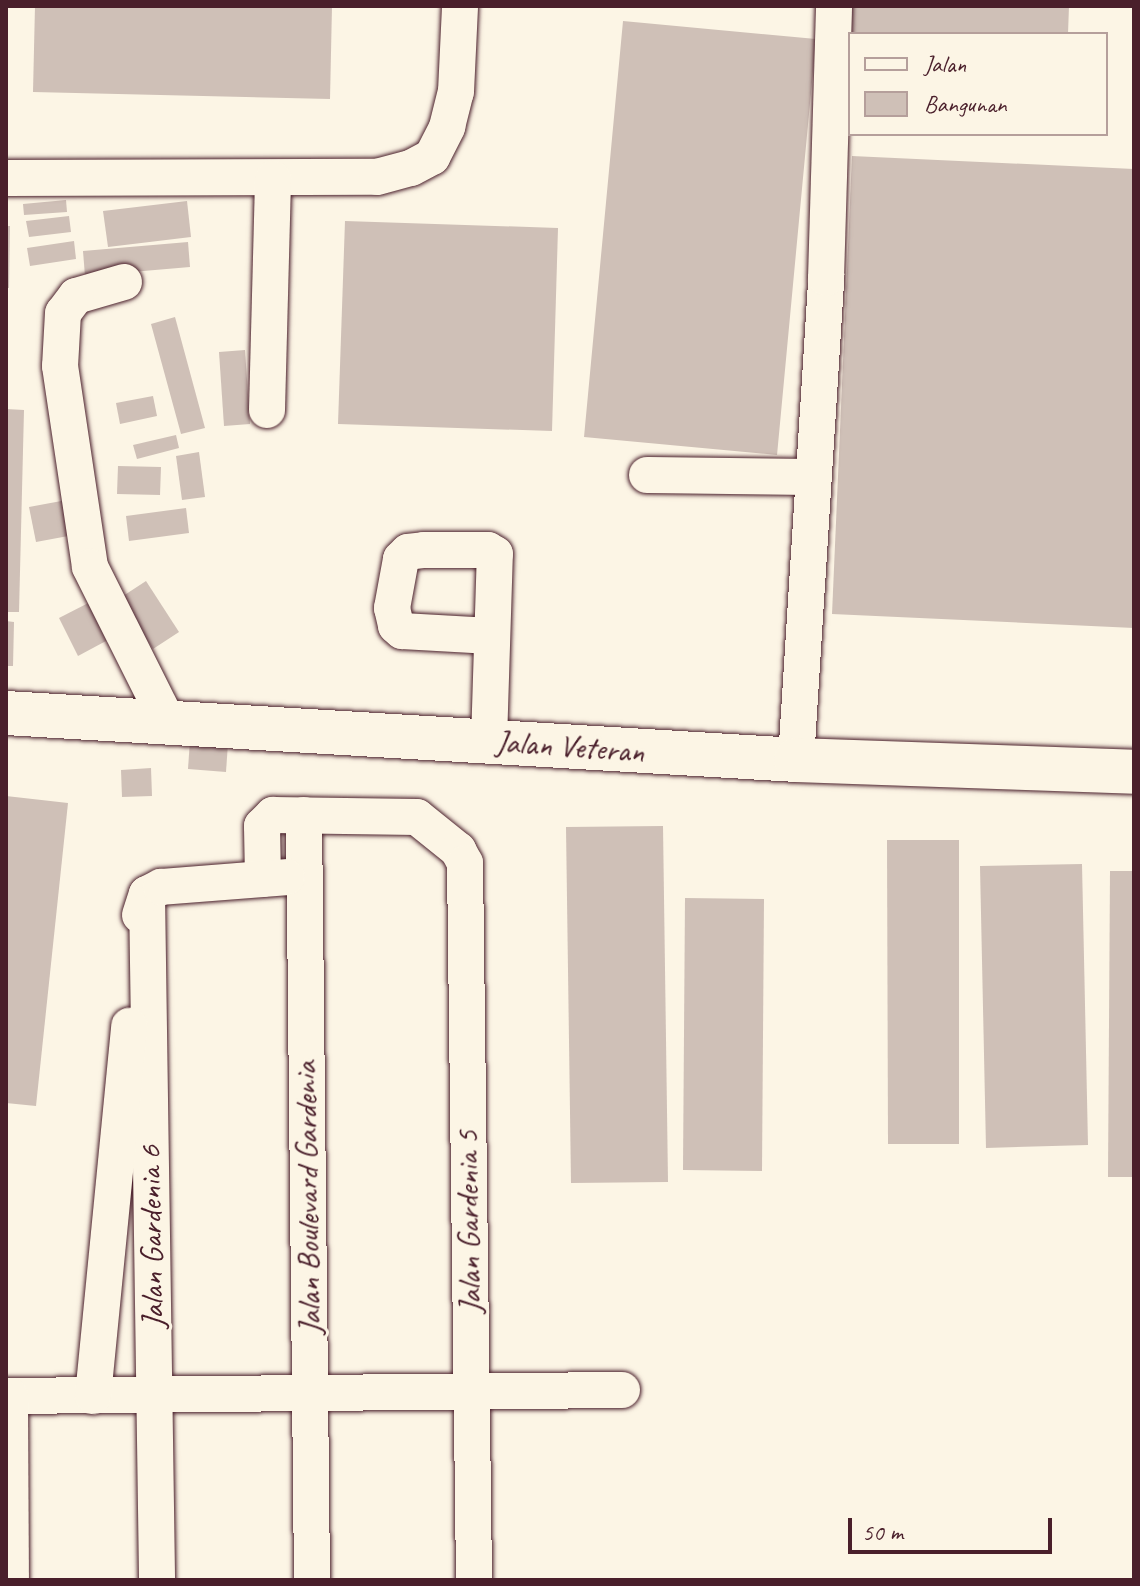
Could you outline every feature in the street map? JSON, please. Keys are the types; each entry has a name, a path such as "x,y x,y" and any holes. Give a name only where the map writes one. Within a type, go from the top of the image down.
{"main road":[{"name":"Jalan Veteran","path":"6,713 796,760 1134,772"}],"street":[{"path":"6,178 377,177 411,168 432,157 447,127 456,92 460,6"},
{"path":"796,760 826,278 834,6"},
{"path":"267,410 273,179"},
{"path":"124,282 76,296 63,313 60,366 90,567 168,723"},
{"path":"647,475 812,477"},
{"path":"489,741 491,636"},
{"path":"263,879 262,826 273,815 304,815"},
{"name":"Jalan Gardenia 5","path":"304,815 417,817 458,850 465,863 474,1580"},
{"name":"Jalan Boulevard Gardenia","path":"304,815 312,1580"},
{"path":"93,1396 140,913 147,894 161,887 305,876"},
{"name":"Jalan Gardenia 6","path":"147,894 157,1580"},
{"path":"11,1580 8,1396 622,1390"}],"building":[{"path":"35,6 332,6 330,99 33,92"},
{"path":"845,6 1069,6 1068,32 848,32 848,84 843,83"},
{"path":"623,21 816,39 777,455 584,437"},
{"path":"852,156 1134,169 1134,628 832,614"},
{"path":"66,200 67,212 24,215 23,204"},
{"path":"187,201 191,237 108,247 103,211"},
{"path":"69,216 71,232 29,237 26,221"},
{"path":"345,221 558,228 552,431 338,424"},
{"path":"6,226 10,226 9,288 6,288"},
{"path":"74,241 76,259 30,266 27,248"},
{"path":"188,242 190,267 85,276 83,251"},
{"path":"175,317 205,428 181,434 151,324"},
{"path":"245,350 250,424 224,426 219,352"},
{"path":"153,396 157,416 120,424 116,403"},
{"path":"6,409 24,410 19,612 6,612"},
{"path":"176,435 179,448 137,459 133,445"},
{"path":"199,452 205,497 182,500 176,456"},
{"path":"118,466 161,467 160,495 117,494"},
{"path":"72,499 79,534 36,542 29,507"},
{"path":"186,508 189,533 129,541 126,516"},
{"path":"146,581 179,632 153,649 120,598"},
{"path":"100,597 119,634 78,656 59,618"},
{"path":"6,621 14,622 13,666 6,666"},
{"path":"190,740 228,743 226,772 188,769"},
{"path":"151,768 152,796 122,797 121,770"},
{"path":"6,796 68,803 36,1106 6,1103"},
{"path":"663,826 668,1182 571,1183 566,827"},
{"path":"887,840 959,840 959,1144 888,1144"},
{"path":"1082,864 1088,1145 986,1148 980,866"},
{"path":"1110,871 1134,871 1134,1177 1108,1177"},
{"path":"685,898 764,899 762,1171 683,1170"}]}
